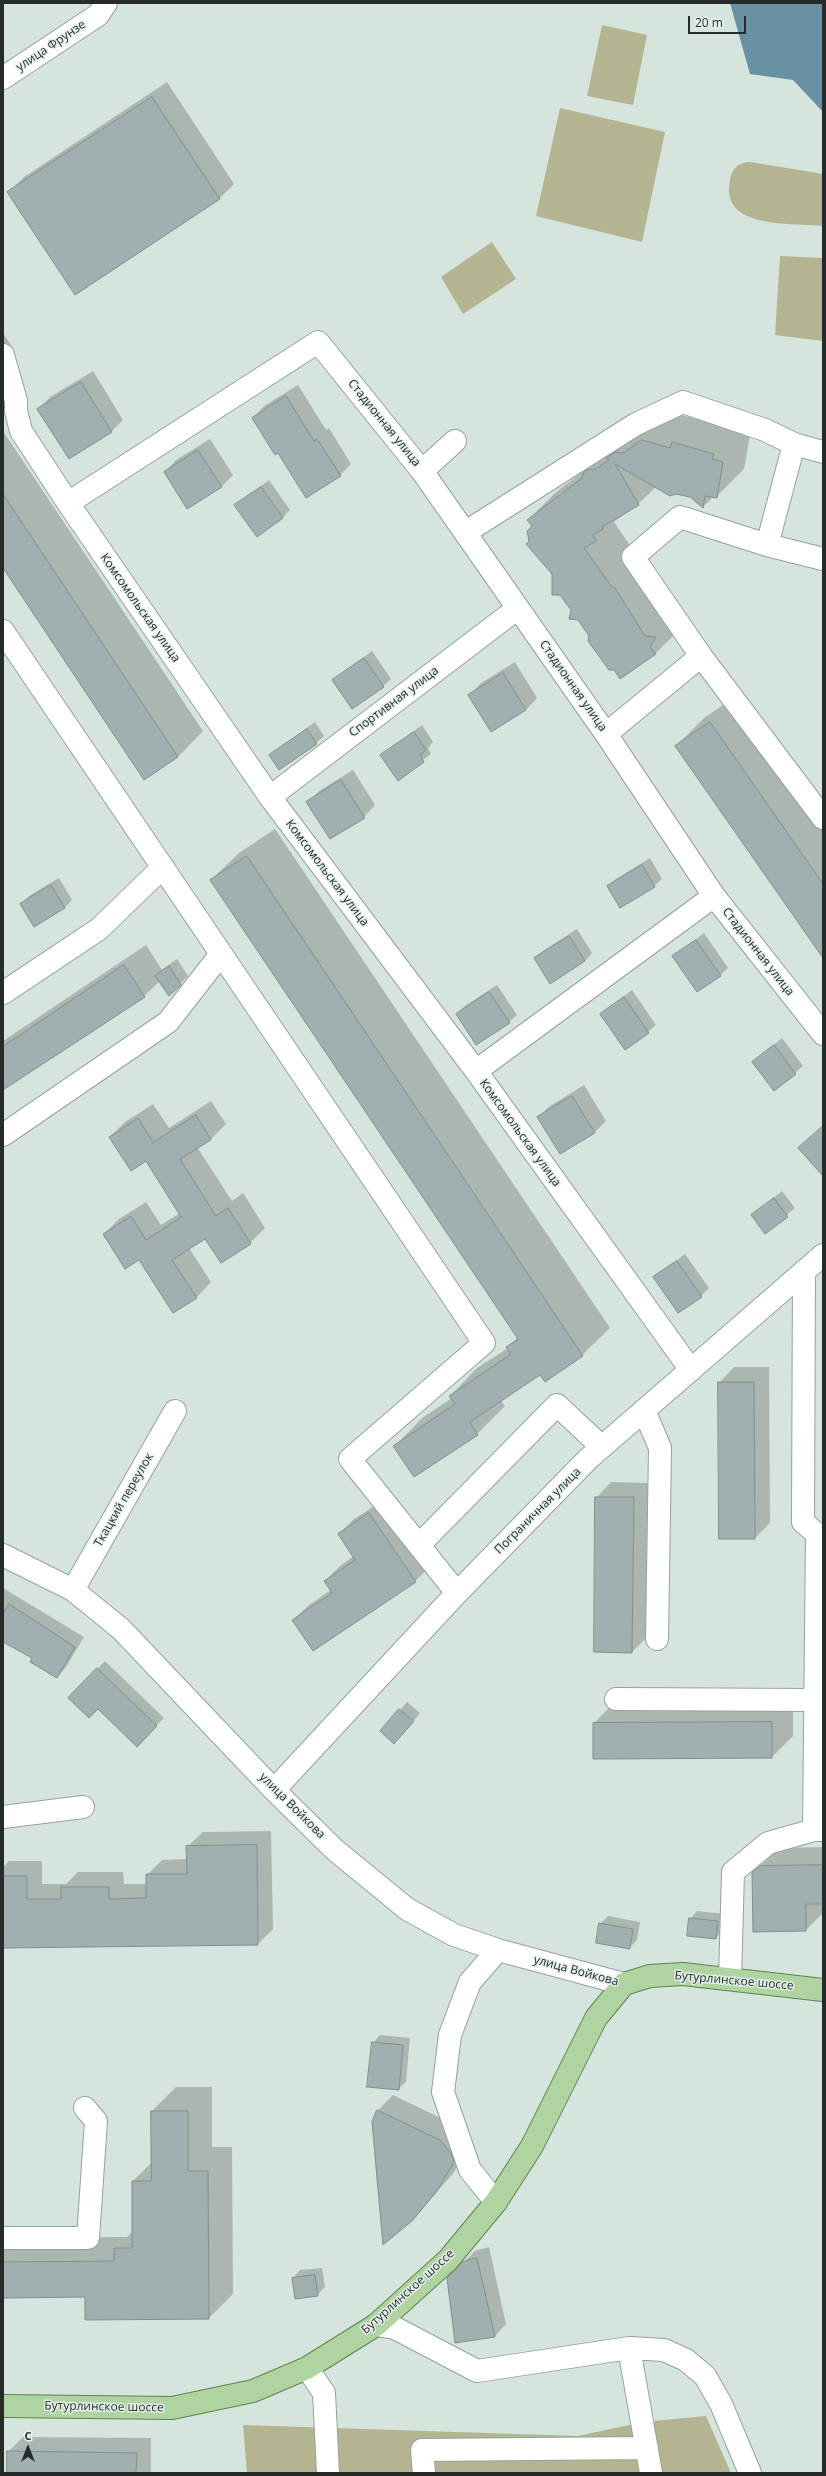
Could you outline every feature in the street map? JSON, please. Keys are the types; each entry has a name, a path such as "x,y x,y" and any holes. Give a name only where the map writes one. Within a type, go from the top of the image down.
{"main road":[{"name":"Бутурлинское шоссе","path":"3,2406 172,2408 253,2391 307,2368 376,2325 448,2260 496,2202 532,2146 596,2018 624,1984 650,1976 683,1974 823,1990"}],"street":[{"name":"улица Фрунзе","path":"3,78 102,9"},
{"name":"Стадионная улица","path":"68,503 318,342 422,471 606,734 714,896 823,1034"},
{"name":"Комсомольская улица","path":"3,355 16,401 10,415 22,431 68,503 270,797 476,1071 691,1370"},
{"path":"466,532 636,424 683,402 765,430 794,444 823,452"},
{"path":"422,471 455,441"},
{"path":"767,545 794,444"},
{"path":"823,559 767,545 680,517 633,557 700,656 823,818"},
{"name":"Спортивная улица","path":"270,797 518,608"},
{"path":"3,631 484,1343 350,1459 457,1593"},
{"path":"606,734 700,656"},
{"path":"3,993 99,928 163,867"},
{"path":"476,1071 714,896"},
{"path":"3,1135 168,1022 221,954"},
{"name":"Пограничная улица","path":"274,1790 457,1593 602,1447 823,1255"},
{"path":"730,1979 733,1872 768,1843 818,1830 815,1700 817,1534 803,1522 804,1271"},
{"path":"418,1545 557,1405 602,1447"},
{"path":"644,1410 660,1448 657,1638"},
{"name":"Ткацкий переулок","path":"73,1590 175,1411"},
{"name":"улица Войкова","path":"3,1555 73,1590 121,1629 274,1790 335,1850 407,1910 454,1935 498,1950 624,1984"},
{"path":"616,1699 815,1700"},
{"path":"3,1817 83,1807"},
{"path":"496,2202 470,2170 443,2092 450,2035 470,1982 498,1950"},
{"path":"3,2238 88,2238 96,2121 85,2108"},
{"path":"376,2325 395,2328 477,2371 629,2348 664,2350 686,2360 705,2376 721,2404 750,2473"},
{"path":"629,2348 651,2473"},
{"path":"307,2368 324,2393 328,2473"},
{"path":"424,2473 422,2450 647,2448"}],"green space":[{"path":"602,25 647,35 633,105 587,96"},
{"path":"560,108 665,132 642,242 536,216"},
{"path":"750,162 823,174 823,226 776,223 760,220 746,215 735,207 729,196 732,172 739,165"},
{"path":"492,242 516,279 463,314 441,277"},
{"path":"780,256 823,258 823,341 775,335"},
{"path":"706,2416 731,2473 247,2473 243,2425 578,2436 643,2422"}],"water":[{"path":"730,3 823,3 823,112 793,80 750,74"}],"building":[{"path":"152,97 220,199 75,295 7,192"},
{"path":"81,382 112,432 69,459 37,409"},
{"path":"286,396 314,441 317,439 341,476 306,498 278,453 275,455 252,418"},
{"path":"642,440 670,448 672,442 714,454 712,459 723,462 717,498 705,496 703,508 690,497 676,494 670,496 615,464 639,505 602,527 603,529 593,535 596,541 584,548 612,587 615,588 645,636 656,637 650,647 656,654 620,679 614,670 609,670 588,641 589,636 578,620 569,619 571,610 560,595 552,595 552,574 526,544 529,541 527,531 532,526 527,520 582,478 584,472 589,469 594,470 609,460 605,458 615,452 623,453"},
{"path":"198,450 222,487 187,509 164,472"},
{"path":"261,487 283,518 257,537 234,505"},
{"path":"3,494 178,757 144,780 3,568"},
{"path":"364,658 384,687 352,709 332,680"},
{"path":"503,673 526,710 491,732 468,695"},
{"path":"710,722 823,884 823,958 675,746"},
{"path":"307,729 317,744 279,770 269,755"},
{"path":"414,732 426,750 420,755 424,762 398,781 380,755"},
{"path":"341,780 365,818 330,839 306,802"},
{"path":"247,856 583,1356 545,1382 540,1375 470,1422 478,1435 414,1477 393,1446 455,1404 449,1396 511,1354 506,1347 518,1339 210,880"},
{"path":"642,865 655,887 620,908 607,886"},
{"path":"51,885 65,908 34,927 20,904"},
{"path":"569,936 585,961 550,984 534,958"},
{"path":"696,940 721,976 697,992 672,956"},
{"path":"124,965 145,997 3,1090 3,1047"},
{"path":"169,966 181,985 169,996 155,976"},
{"path":"489,992 510,1023 476,1045 456,1014"},
{"path":"624,997 649,1033 625,1050 600,1014"},
{"path":"774,1045 796,1074 774,1091 752,1062"},
{"path":"572,1096 595,1133 560,1154 537,1117"},
{"path":"196,1115 211,1140 180,1159 216,1216 228,1208 251,1244 221,1263 205,1239 172,1260 197,1298 173,1313 139,1260 125,1269 103,1234 131,1216 146,1240 181,1217 146,1161 131,1171 109,1137 138,1118 153,1142"},
{"path":"823,1126 823,1176 798,1148"},
{"path":"774,1198 788,1217 765,1234 751,1215"},
{"path":"677,1261 702,1297 678,1313 653,1277"},
{"path":"718,1382 754,1382 755,1539 719,1539"},
{"path":"595,1497 634,1497 632,1653 594,1652"},
{"path":"369,1513 416,1582 313,1651 292,1620 332,1593 324,1581 355,1560 338,1534"},
{"path":"9,1604 75,1647 57,1678 30,1662 32,1658 3,1642 3,1615"},
{"path":"97,1668 157,1726 137,1747 98,1709 89,1718 68,1698"},
{"path":"399,1709 414,1721 394,1744 380,1731"},
{"path":"772,1722 772,1758 593,1759 593,1723"},
{"path":"257,1845 258,1945 3,1948 3,1876 27,1876 27,1899 61,1899 61,1887 109,1887 109,1899 146,1898 146,1874 187,1874 186,1846"},
{"path":"823,1865 823,1904 806,1904 806,1931 753,1932 752,1872 760,1866"},
{"path":"689,1918 718,1921 716,1939 687,1936"},
{"path":"599,1923 633,1929 630,1949 596,1943"},
{"path":"372,2042 403,2045 399,2090 367,2087"},
{"path":"377,2110 440,2140 451,2153 454,2162 437,2191 413,2220 383,2245 372,2122"},
{"path":"151,2111 188,2111 188,2171 208,2171 209,2319 85,2320 85,2297 3,2298 3,2262 114,2261 114,2248 132,2248 132,2181 151,2181"},
{"path":"477,2258 495,2337 455,2343 447,2278 462,2262"},
{"path":"315,2275 318,2296 295,2299 292,2278"},
{"path":"7,2451 137,2453 136,2473 7,2473"}]}
